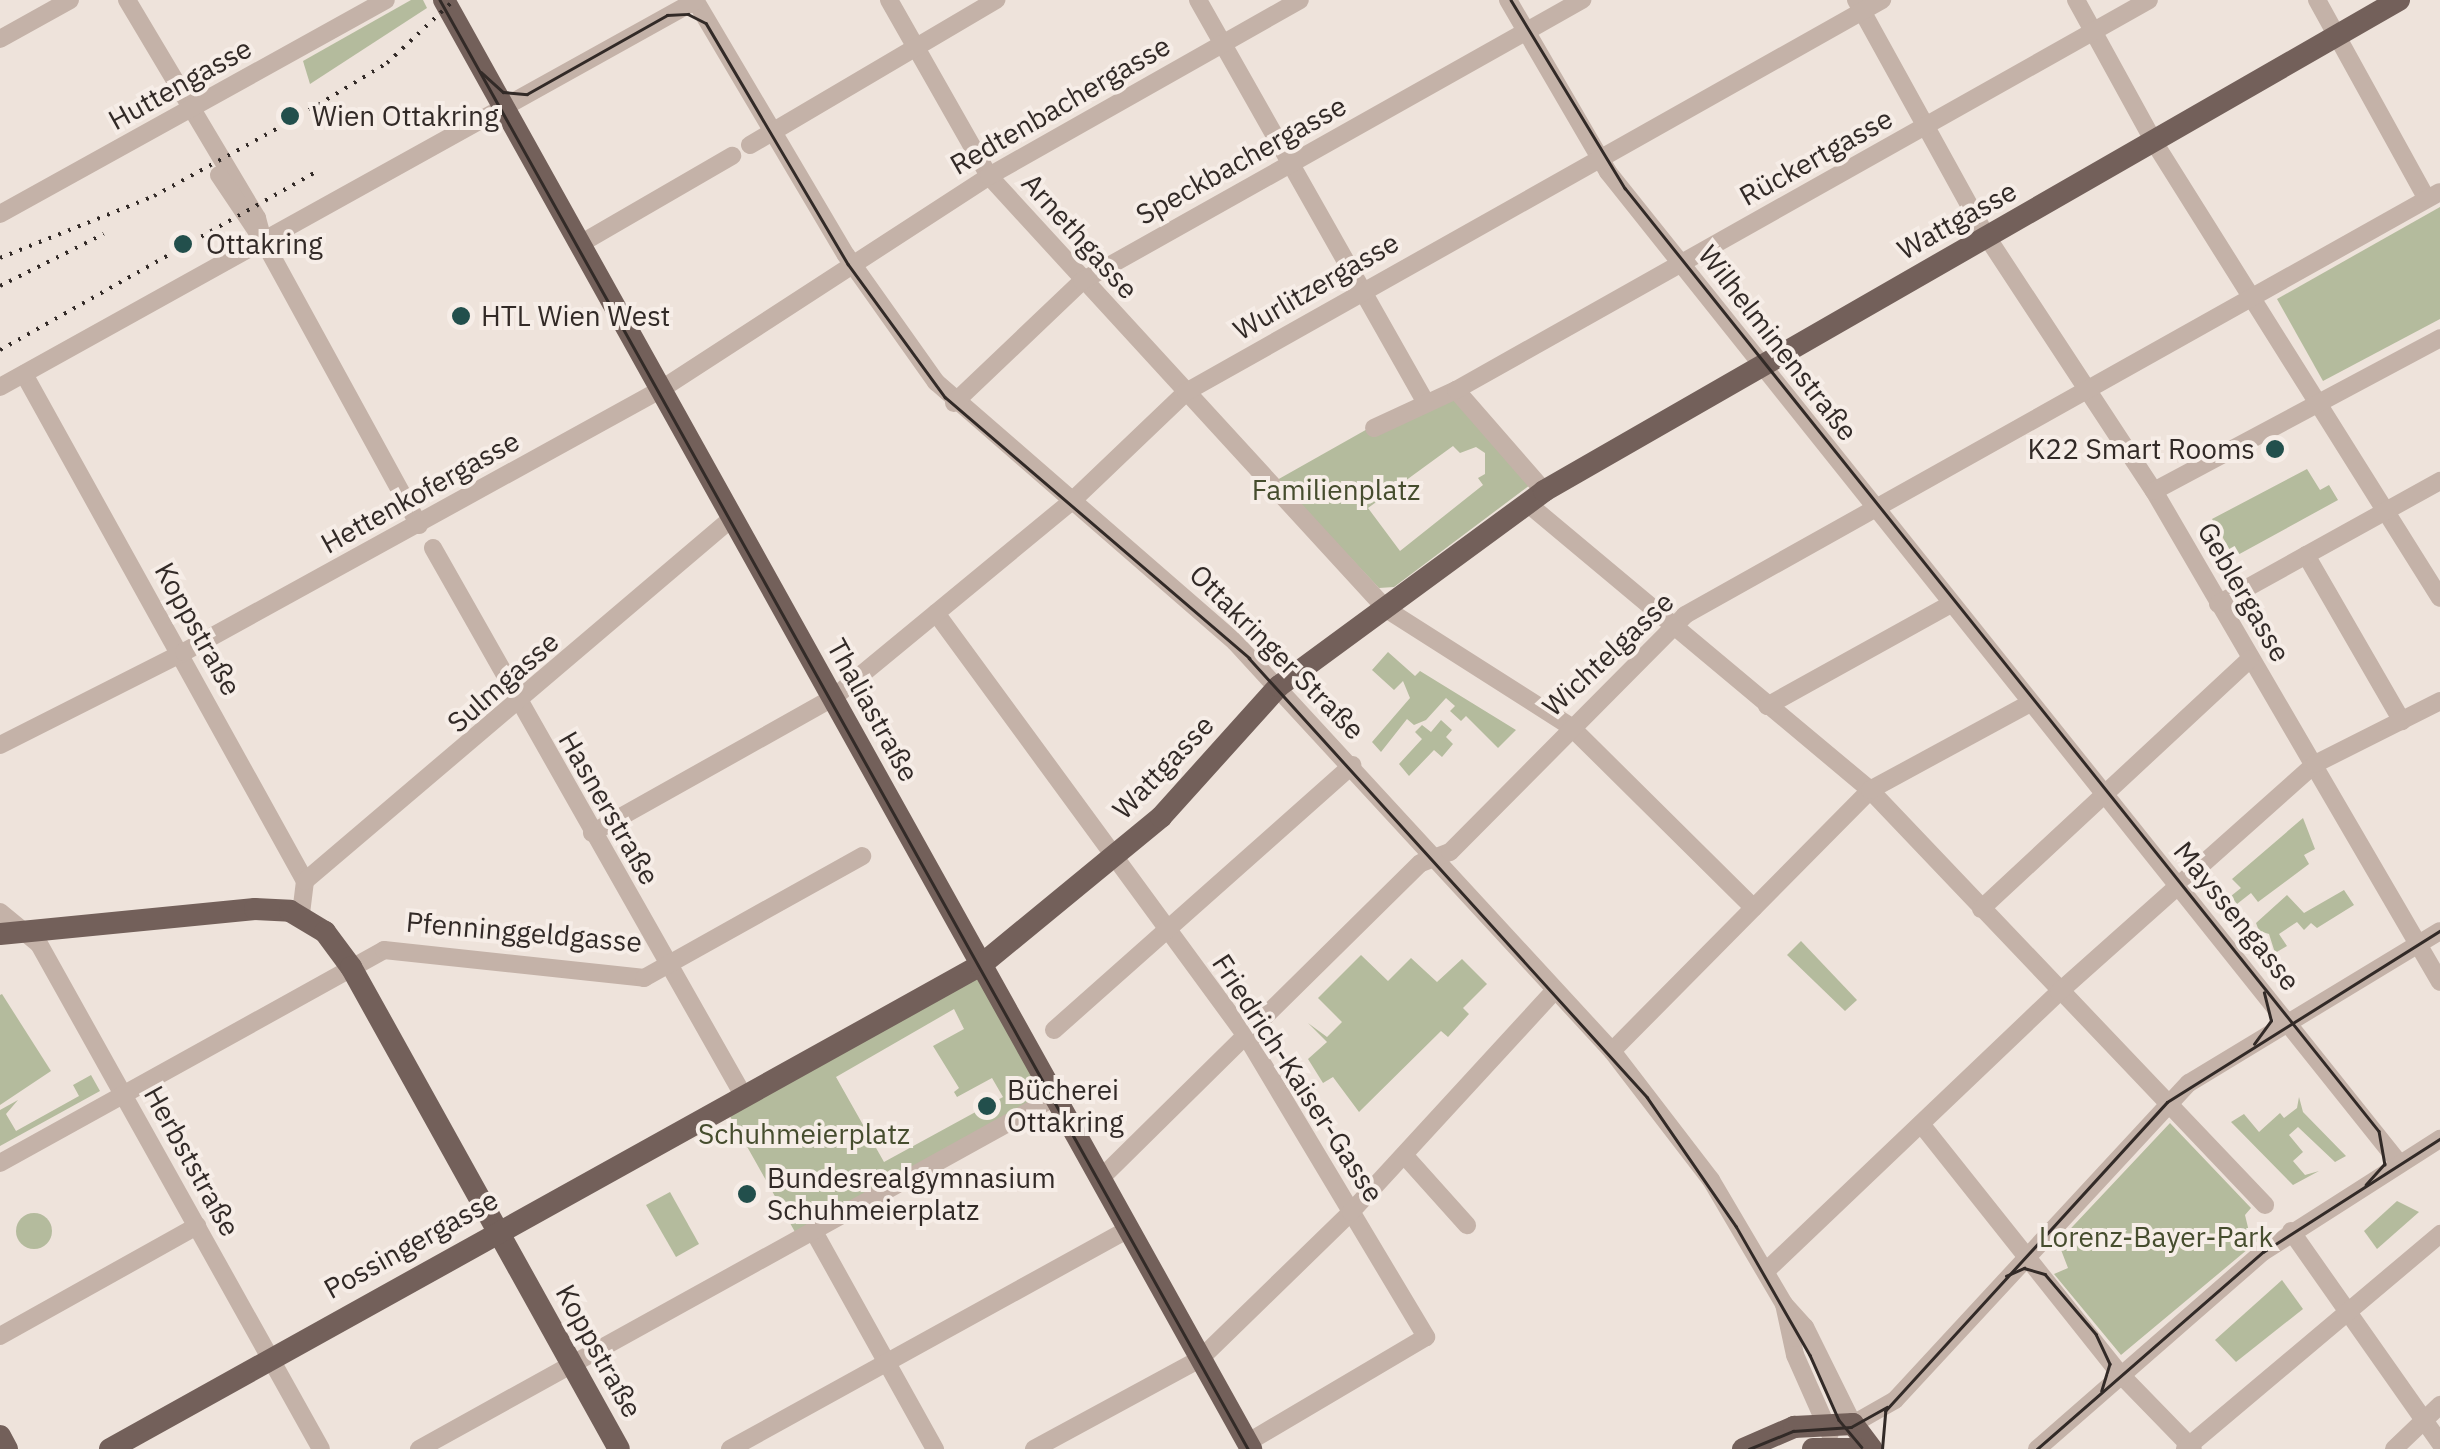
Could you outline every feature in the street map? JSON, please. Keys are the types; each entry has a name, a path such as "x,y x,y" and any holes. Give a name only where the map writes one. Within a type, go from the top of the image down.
{"main road":[{"name":"Thaliastraße","path":"444,0 1249,1446"},
{"name":"Wattgasse","path":"1536,497 2399,0"},
{"path":"1386,609 1536,497"},
{"name":"Wattgasse","path":"981,964 1116,858 1279,686 1386,609"},
{"path":"0,934 255,908 300,916 336,942 351,967"},
{"path":"742,1093 981,964"},
{"name":"Koppstraße","path":"351,967 619,1449"},
{"name":"Possingergasse","path":"110,1449 742,1093"},
{"path":"1743,1449 1776,1432 1824,1424 1854,1424 1872,1449"},
{"path":"0,1436 7,1449"},
{"path":"1813,1449 1848,1448"}],"street":[{"path":"0,40 70,0"},
{"path":"127,0 257,218 263,240 419,525"},
{"name":"Huttengasse","path":"0,214 386,0"},
{"path":"0,387 502,104 695,0"},
{"name":"Ottakringer Straße","path":"695,0 853,266 954,403 1176,588 1279,686 1612,1051 1711,1180 1784,1304 1805,1327 1854,1424"},
{"name":"Arnethgasse","path":"889,0 989,176 1082,282 1386,609"},
{"path":"750,145 996,0"},
{"path":"1198,0 1424,400"},
{"name":"Redtenbachergasse","path":"853,266 989,176 1300,0"},
{"name":"Wilhelminenstraße","path":"1508,0 1599,159 1760,368 2030,703"},
{"name":"Speckbachergasse","path":"954,403 1082,282 1582,0"},
{"name":"Wurlitzergasse","path":"592,833 833,698 1071,502 1186,392 1599,159 1859,6 1882,0"},
{"path":"2076,0 2154,142 2440,598"},
{"name":"Rückertgasse","path":"1456,390 2149,0"},
{"path":"2317,0 2334,38 2433,195"},
{"name":"Geblergasse","path":"1859,6 1987,237 2154,491 2440,982"},
{"path":"580,244 732,156"},
{"name":"Wichtelgasse","path":"1100,1179 1407,876 1450,852 1673,627 2250,295 2433,195"},
{"name":"Hettenkofergasse","path":"0,745 178,655 660,390 853,266"},
{"path":"2154,491 2440,338"},
{"name":"Koppstraße","path":"24,374 305,881"},
{"path":"1374,428 1424,400 1456,390 1536,497 1673,627 1870,790 2265,1204"},
{"path":"2218,604 2440,481"},
{"name":"Sulmgasse","path":"305,881 519,705 732,518"},
{"name":"Hasnerstraße","path":"433,548 742,1093"},
{"path":"2306,555 2402,721"},
{"path":"1768,706 1952,604"},
{"path":"1386,609 1571,727 1754,908"},
{"name":"Friedrich-Kaiser-Gasse","path":"936,614 1246,1036 1426,1337 1249,1446"},
{"path":"1981,908 2250,659"},
{"path":"1766,1271 2059,992 2315,764 2440,701"},
{"path":"1612,1051 1870,790 2030,703"},
{"name":"Mayssengasse","path":"2030,703 2400,1164"},
{"path":"1054,1030 1352,766"},
{"name":"Pfenninggeldgasse","path":"0,1163 351,967 397,949 644,978 862,856"},
{"path":"300,916 305,881"},
{"name":"Herbststraße","path":"0,912 28,932 322,1449"},
{"path":"1854,1424 1892,1403 2167,1102 2440,931"},
{"path":"1034,1449 1200,1359 1352,1212 1555,990"},
{"path":"419,1449 1055,1098"},
{"path":"1921,1124 2122,1375 2189,1448 2440,1234"},
{"path":"2037,1449 2291,1231 2440,1140"},
{"path":"1405,1156 1467,1225"},
{"path":"0,1336 197,1226"},
{"path":"730,1449 1128,1228"},
{"path":"812,1230 935,1449"},
{"path":"2291,1231 2440,1444"},
{"name":"Ottakringer Straße","path":"1784,1304 1795,1355 1824,1424 1848,1448"},
{"path":"2394,1449 2440,1405"}],"green space":[{"path":"411,0 423,0 427,8 310,84 303,61"},
{"path":"2440,207 2440,319 2323,381 2277,299"},
{"name":"Familienplatz","path":"1454,398 1530,485 1394,587 1379,588 1277,480 1417,401","holes":["1453,446 1460,453 1476,447 1485,453 1485,474 1478,478 1483,485 1400,551 1368,508"]},
{"path":"2307,469 2320,490 2329,485 2338,500 2234,557 2212,519"},
{"path":"1388,652 1415,676 1420,671 1516,730 1498,748 1466,716 1461,721 1450,711 1455,706 1446,698 1426,720 1414,725 1407,719 1381,752 1372,742 1410,698 1403,681 1394,690 1372,670"},
{"path":"1441,720 1452,730 1446,737 1453,744 1442,757 1434,750 1409,776 1399,764 1422,739 1415,732 1422,725 1431,732"},
{"path":"2303,818 2315,849 2304,855 2309,864 2258,902 2251,893 2237,904 2231,896 2241,888 2232,879"},
{"path":"2344,890 2354,905 2317,928 2311,923 2304,930 2297,922 2279,934 2287,946 2275,953 2269,934 2259,931 2256,923 2287,895 2304,913"},
{"path":"1801,941 1857,1000 1845,1011 1787,955"},
{"path":"1361,955 1388,981 1411,958 1437,982 1462,959 1487,984 1463,1008 1469,1014 1448,1037 1441,1031 1359,1112 1333,1077 1323,1083 1308,1059 1327,1042 1308,1023 1327,1037 1342,1022 1318,998"},
{"name":"Schuhmeierplatz","path":"981,965 1055,1097 795,1232 727,1111","holes":["954,1009 964,1029 933,1046 959,1088 954,1092 957,1097 992,1078 1003,1097 884,1162 836,1077"]},
{"path":"0,995 51,1071 0,1105"},
{"path":"91,1075 100,1091 0,1146 0,1110 18,1100 6,1114 16,1131 79,1096 73,1085"},
{"path":"2299,1097 2303,1112 2346,1156 2335,1162 2298,1127 2289,1135 2303,1152 2293,1161 2305,1175 2319,1171 2293,1185 2231,1122 2244,1114 2259,1132 2280,1113 2284,1118 2297,1108"},
{"name":"Lorenz-Bayer-Park","path":"2170,1123 2251,1208 2245,1215 2251,1240 2272,1229 2121,1355 2054,1274 2068,1268 2058,1242"},
{"path":"670,1192 699,1244 676,1257 646,1205"},
{"path":"2397,1201 2419,1212 2377,1249 2364,1231"},
{"path":"34,1213 47,1218 52,1231 47,1244 34,1249 21,1244 16,1231 21,1218"},
{"path":"2282,1280 2303,1309 2236,1362 2215,1340"}],"tram line":[{"path":"440,0 1248,1449"},
{"path":"1511,0 1625,188 2379,1131 2385,1164 2366,1185"},
{"path":"481,72 503,92 527,94 667,15 688,14 706,23 848,264 945,397 1249,658 1647,1097 1736,1226 1810,1355 1839,1420 1862,1447"},
{"path":"1882,1449 1885,1411 2167,1102 2440,931"},
{"path":"2254,1044 2271,1021 2264,993"},
{"path":"2037,1449 2263,1252 2440,1139"},
{"path":"2006,1276 2024,1268 2045,1274 2096,1334 2110,1364 2102,1391"},
{"path":"1749,1449 1793,1431 1851,1427 1887,1407"}],"railway":[{"path":"0,258 154,196 291,121 387,63 454,0"},
{"path":"0,350 316,172"},
{"path":"0,286 104,234"}],"place":[{"name":"Wien Ottakring","path":"290,116"},
{"name":"Ottakring","path":"183,244"},
{"name":"HTL Wien West","path":"461,316"},
{"name":"K22 Smart Rooms","path":"2275,449"},
{"name":"Bücherei Ottakring","path":"987,1106"},
{"name":"Bundesrealgymnasium Schuhmeierplatz","path":"747,1194"}]}
